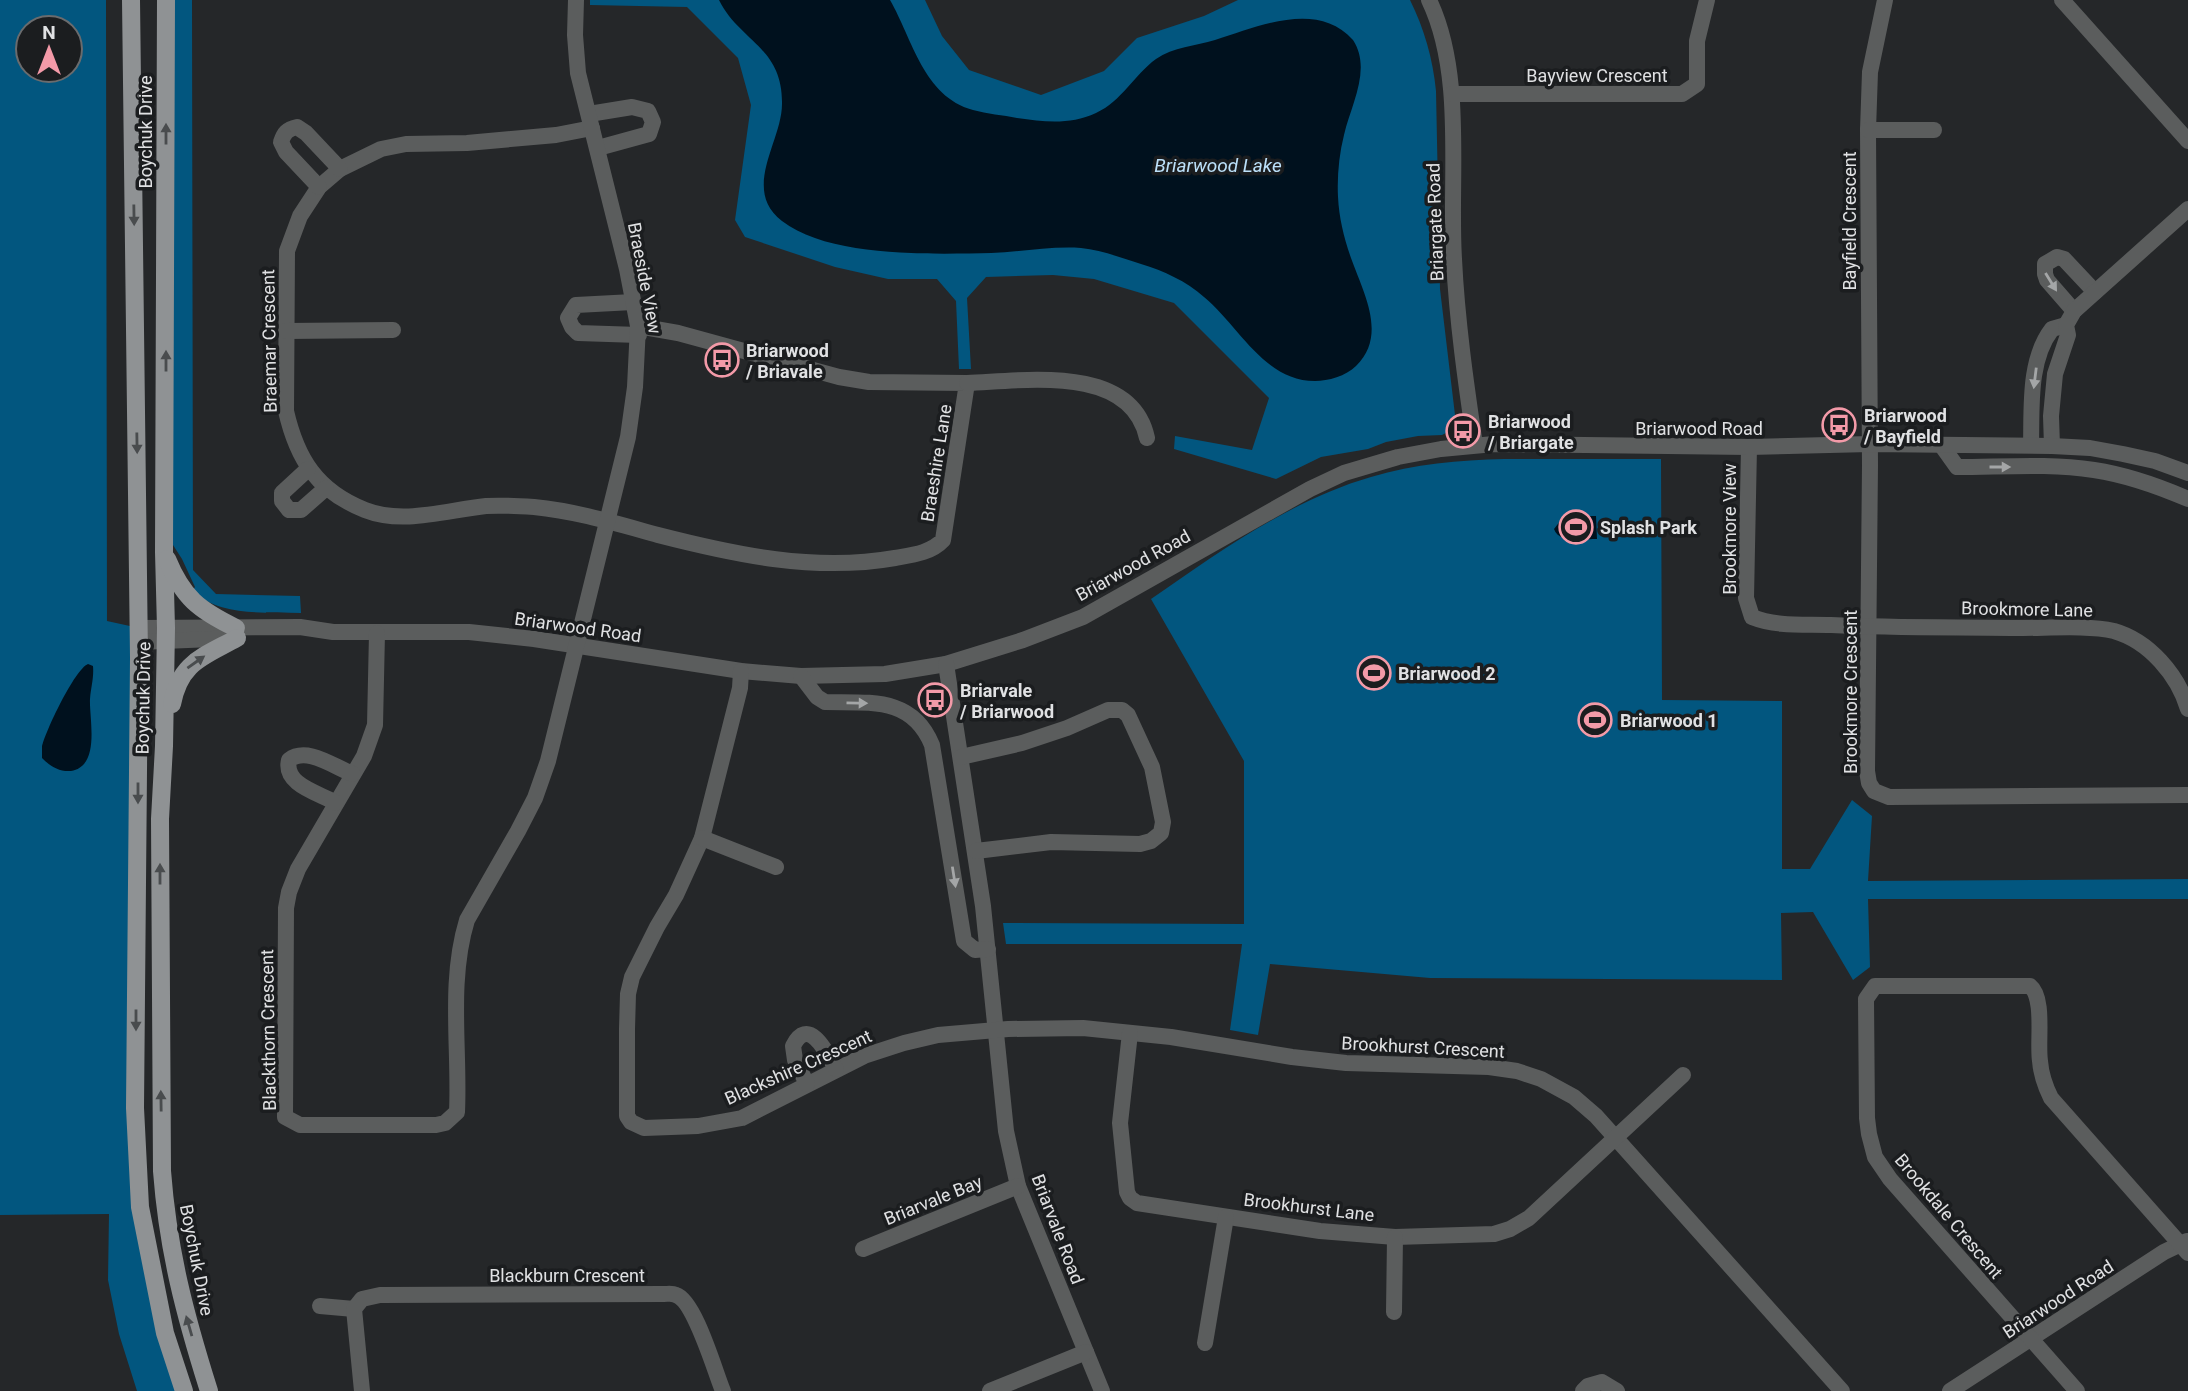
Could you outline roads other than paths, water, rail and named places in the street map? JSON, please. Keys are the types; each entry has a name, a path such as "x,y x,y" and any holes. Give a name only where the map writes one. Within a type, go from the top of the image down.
{"main road":[{"name":"Boychuk Drive","path":"131,0 139,635 135,1108 141,1207 165,1334 184,1391"},
{"name":"Boychuk Drive","path":"166,0 166,635 160,819 162,1171 167,1227 183,1306 209,1391"},
{"path":"164,552 174,576 186,594 205,612 237,633 200,657 180,678 175,688 164,746"}],"street":[{"name":"Braeside View","path":"576,0 578,73 598,148 638,330 628,437 576,646"},
{"name":"Briargate Road","path":"1429,0 1441,38 1452,94 1454,260 1475,445"},
{"name":"Bayview Crescent","path":"1452,94 1682,94 1696,84 1697,41 1707,0"},
{"name":"Bayfield Crescent","path":"1870,444 1868,130 1870,72 1885,0"},
{"path":"2062,0 2188,141"},
{"name":"Braemar Crescent","path":"598,148 649,135 653,122 648,111 632,107 556,135 467,143 406,144 381,149 340,169 319,187 300,216 287,251 286,411 292,436 309,469 326,488 354,505 387,515 410,517 488,506 534,508 607,521"},
{"path":"319,187 286,152 281,142 289,128 297,127 306,133 340,169"},
{"path":"1868,130 1934,130"},
{"path":"2031,445 2035,371 2041,350 2052,329 2070,318 2095,292 2188,209"},
{"path":"2052,446 2055,374 2068,335 2070,318 2047,280 2045,264 2057,257 2063,259 2095,292"},
{"name":"Braeshire Lane","path":"607,521 743,555 793,562 845,563 916,554 936,548 943,540 967,383 870,382 839,377 678,333 638,330 578,333 568,318 576,305 633,302"},
{"path":"286,331 393,330"},
{"path":"967,383 1070,380 1111,392 1131,407 1143,422 1147,438"},
{"name":"Brookmore Crescent","path":"1870,444 1867,771 1874,791 1889,797 2188,795"},
{"name":"Briarwood Road","path":"139,635 237,633 310,638 333,632 469,632 741,671 801,676 885,674 946,664 1023,640 1083,617 1281,504 1345,473 1398,457 1441,449 1475,445 2031,445 2090,448 2155,461 2188,473"},
{"path":"1942,446 1957,467 2094,470 2155,485 2188,499"},
{"name":"Brookmore View","path":"1749,447 1746,598 1752,617 1768,623 1869,627"},
{"path":"309,469 282,493 282,501 289,510 301,510 326,488"},
{"name":"Brookmore Lane","path":"1869,627 2073,628 2113,631 2142,643 2169,671 2184,696 2188,709"},
{"name":"Blackthorn Crescent","path":"377,633 375,725 364,756 298,869 286,908 285,1117 300,1125 445,1123 457,1112 457,967 461,939 467,920 534,798 548,761 576,646"},
{"name":"Briarvale Road","path":"946,664 976,851 1006,1130 1018,1186 1102,1391"},
{"name":"Blackshire Crescent","path":"741,671 737,701 702,838 676,895 632,977 628,994 627,1028 627,1116 631,1122 644,1128 698,1126 742,1118 864,1056 938,1035 995,1029"},
{"path":"801,676 817,697 825,702 889,704 910,715 927,732 932,745 964,941 975,950 988,949"},
{"path":"961,757 1022,743 1067,728 1108,710 1122,710 1128,715 1152,767 1163,822 1161,833 1151,841 1140,844 1051,842 976,851"},
{"path":"337,803 293,780 287,768 289,760 296,755 305,754 353,775"},
{"path":"702,838 776,867"},
{"name":"Brookdale Crescent","path":"2030,1340 1890,1179 1875,1157 1867,1118 1866,1012 1866,999 1875,986 2030,986 2035,990 2038,1004 2039,1059 2051,1098 2185,1246"},
{"name":"Brookhurst Crescent","path":"995,1029 1083,1028 1171,1037 1346,1063 1489,1067 1517,1071 1541,1079 1574,1097 1617,1138 1842,1391"},
{"name":"Brookhurst Lane","path":"1130,1033 1120,1123 1127,1192 1130,1198 1137,1203 1320,1231 1395,1237 1494,1234 1510,1229 1529,1218 1683,1075"},
{"path":"807,1084 793,1055 793,1046 801,1036 808,1034 817,1038 836,1069"},
{"name":"Briarvale Bay","path":"863,1249 1018,1186"},
{"path":"1205,1343 1226,1217"},
{"path":"1394,1312 1395,1237"},
{"name":"Briarwood Road","path":"1950,1391 2164,1252 2185,1246"},
{"name":"Blackburn Crescent","path":"354,1309 362,1299 380,1295 677,1295 694,1316 723,1391"},
{"path":"320,1306 354,1309 362,1391"},
{"path":"2030,1340 2077,1391"},
{"path":"990,1391 1086,1352"},
{"path":"1583,1391 1588,1386 1602,1382 1618,1391"}],"water":[{"name":"Briarwood Lake","path":"719,0 890,0 921,65 942,93 956,103 984,113 1047,121 1067,121 1096,113 1121,95 1156,59 1177,49 1287,20 1323,21 1339,28 1353,40 1361,63 1358,87 1341,150 1338,189 1339,213 1344,235 1370,313 1372,327 1365,354 1352,370 1337,377 1315,381 1297,379 1267,362 1217,309 1190,286 1158,270 1096,251 1047,248 991,253 912,253 854,248 802,233 782,221 770,208 765,195 764,180 782,104 775,69 768,57 727,14"},
{"name":"Splash Park","path":"1564,516 1596,516 1597,539 1572,540 1561,537 1554,529"},
{"path":"88,664 93,666 90,751 80,767 63,771 42,758 42,747 54,715 82,668"}],"place":[{"name":"Briarwood / Briavale","path":"722,360"},
{"name":"Briarwood / Bayfield","path":"1839,425"},
{"name":"Briarwood / Briargate","path":"1463,431"},
{"name":"Splash Park","path":"1576,527"},
{"name":"Briarwood 2","path":"1374,673"},
{"name":"Briarvale / Briarwood","path":"935,700"},
{"name":"Briarwood 1","path":"1595,720"}]}
